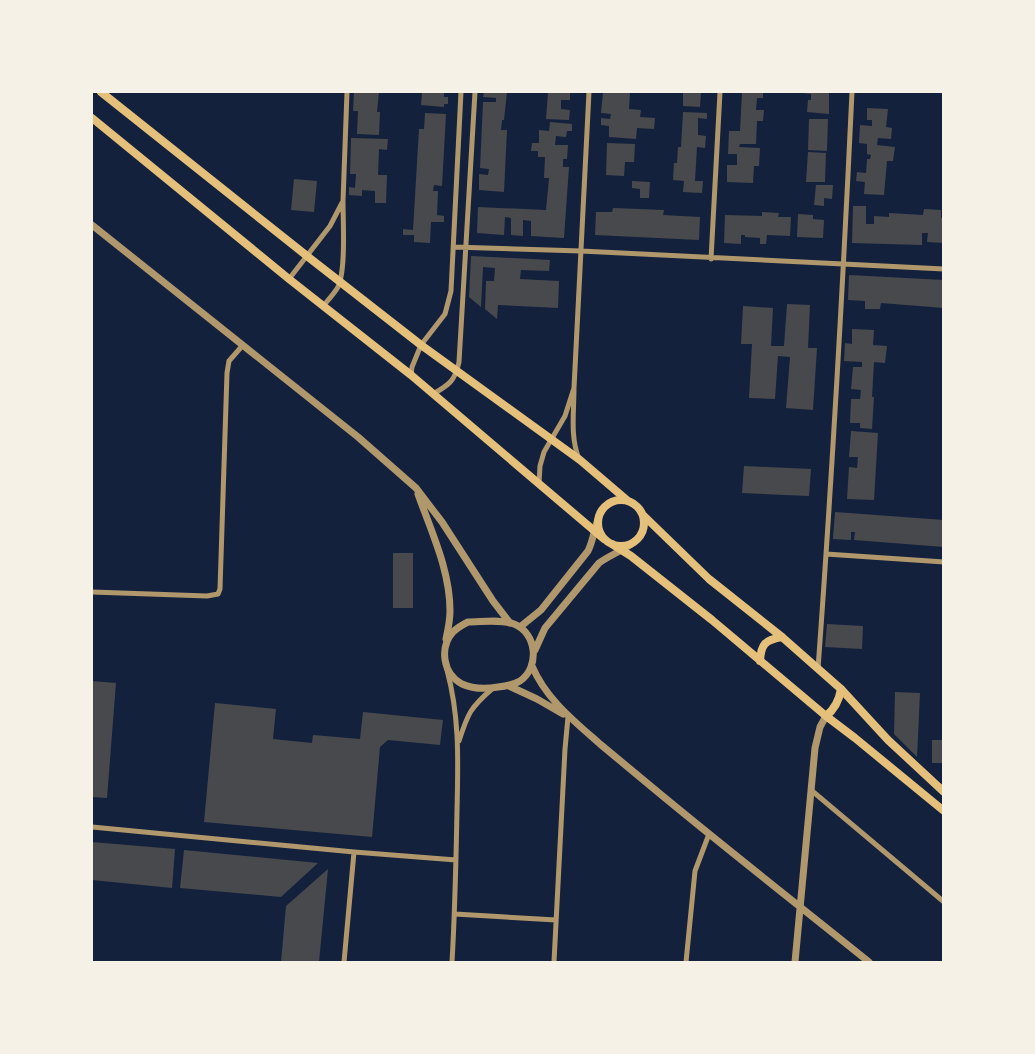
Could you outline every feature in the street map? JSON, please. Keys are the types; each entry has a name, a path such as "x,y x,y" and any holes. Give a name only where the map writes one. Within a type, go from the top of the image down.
{"main road":[{"path":"101,92 457,373 580,460 637,506 643,516 709,579 782,637 841,689 888,740 944,792"},
{"path":"92,118 411,375 594,530 712,620 944,811"},
{"path":"628,501 609,503 604,508 598,519 600,533 608,541 619,546 626,546 639,538 643,531 643,516"},
{"path":"760,661 764,643 782,637"},
{"path":"826,716 833,710 841,689"}],"street":[{"path":"323,306 337,290 342,269 347,92"},
{"path":"411,375 421,345 445,314 451,291 461,92"},
{"path":"433,394 453,381 459,362 475,92"},
{"path":"580,460 573,437 574,388 589,92"},
{"path":"711,259 720,92"},
{"path":"818,669 844,264 852,92"},
{"path":"289,279 330,226 343,201"},
{"path":"92,225 358,437 416,488 442,522 493,601 510,623"},
{"path":"453,247 944,269"},
{"path":"92,592 207,596 218,594 227,373 229,361 243,345"},
{"path":"539,483 540,466 544,453 565,416 574,388"},
{"path":"416,488 445,571 449,591 450,614 444,649 458,743 453,963"},
{"path":"520,627 541,610 588,551 598,519"},
{"path":"445,663 448,671 460,683 472,687 510,686 521,680 532,666 535,650 545,628 599,563 608,556 623,551 633,543"},
{"path":"826,554 944,562"},
{"path":"444,649 453,632 468,622 510,623 520,627 535,650"},
{"path":"532,666 544,688 568,717 554,963"},
{"path":"510,686 568,717 869,963"},
{"path":"458,743 468,714 476,702 493,688"},
{"path":"795,963 817,737 826,716"},
{"path":"811,790 944,902"},
{"path":"92,828 456,860"},
{"path":"686,963 692,886 695,871 709,834"},
{"path":"344,963 354,852"},
{"path":"455,914 556,920"}],"building":[{"path":"354,92 379,92 377,112 380,112 379,135 357,134 358,111 353,111"},
{"path":"422,92 444,92 444,97 448,97 448,104 444,104 444,107 421,105"},
{"path":"484,92 507,92 501,130 507,130 504,192 479,190 479,174 488,175 489,169 480,168 483,102 496,102 496,98 483,97"},
{"path":"548,92 570,92 570,100 561,100 561,109 570,110 569,120 546,119"},
{"path":"603,92 630,92 629,109 641,110 640,117 655,118 654,129 637,128 636,139 609,137 609,126 601,125 601,118 610,119 611,114 601,113"},
{"path":"683,92 701,92 700,107 683,106"},
{"path":"742,92 763,92 763,98 757,98 756,110 764,110 763,121 757,121 756,144 740,144 739,147 760,148 759,166 754,166 753,183 727,182 727,165 737,165 737,154 728,154 729,131 740,131"},
{"path":"803,92 829,92 829,114 807,112 811,94"},
{"path":"867,108 888,109 886,127 892,128 891,139 878,138 877,145 895,147 893,161 887,161 884,195 864,194 865,182 856,181 857,172 866,173 867,159 870,159 871,155 867,154 867,144 859,143 860,125 872,126 872,120 867,120"},
{"path":"683,112 707,113 707,119 698,118 698,135 706,136 705,148 697,147 695,181 703,181 702,193 683,192 684,181 673,180 674,163 677,163 678,147 681,147"},
{"path":"425,113 446,114 442,186 434,185 433,191 438,191 437,215 444,216 444,222 431,222 430,243 414,242 414,235 403,235 403,229 413,230 419,129 424,129"},
{"path":"809,119 828,119 827,151 808,150"},
{"path":"550,122 572,124 572,131 567,131 566,137 556,136 555,145 568,145 567,159 563,159 563,167 569,167 564,238 531,236 531,221 523,220 523,236 511,235 511,218 505,217 504,235 477,233 478,207 546,210 549,178 544,178 545,157 538,157 538,151 531,151 532,143 539,143 539,130 549,131"},
{"path":"351,138 388,139 387,150 379,149 378,175 387,175 386,203 375,203 375,191 362,190 362,196 349,195 349,187 355,188 356,174 350,174"},
{"path":"607,143 635,144 634,162 625,162 624,176 606,175"},
{"path":"808,152 826,153 825,182 806,182"},
{"path":"294,179 317,181 314,212 291,210"},
{"path":"632,181 650,182 649,198 640,198 640,189 632,188"},
{"path":"816,185 833,185 832,199 824,198 824,206 814,205"},
{"path":"853,206 866,206 866,224 874,224 874,216 889,217 889,213 923,215 924,209 941,210 941,218 944,218 944,243 927,242 928,233 922,233 922,245 852,243"},
{"path":"613,208 664,210 663,215 700,217 699,240 595,235 596,212 612,212"},
{"path":"762,212 779,213 778,217 791,217 790,236 767,235 766,244 760,244 760,238 741,235 741,244 724,243 725,215 762,216"},
{"path":"798,214 813,215 813,219 824,220 823,238 797,237"},
{"path":"471,256 550,260 549,271 521,270 520,279 559,281 558,308 498,305 497,319 485,309 486,281 494,281 495,268 483,267 481,307 469,297"},
{"path":"849,275 944,280 944,308 881,303 880,309 865,309 865,301 848,300"},
{"path":"787,304 810,305 808,348 817,348 813,410 786,408 790,357 778,356 775,399 749,398 752,344 741,344 743,306 773,308 771,346 784,346"},
{"path":"852,329 874,330 873,345 887,346 885,363 874,362 872,429 860,428 860,423 850,423 851,399 860,399 861,390 851,389 853,367 862,367 862,362 844,361 845,343 852,344"},
{"path":"851,431 878,433 874,500 847,499 849,467 857,468 858,457 849,457"},
{"path":"744,466 811,469 809,496 742,493"},
{"path":"835,512 944,520 944,547 854,540 855,532 851,532 851,540 833,539"},
{"path":"393,553 413,553 413,608 393,608"},
{"path":"827,624 863,626 862,649 825,647"},
{"path":"92,681 116,683 107,798 92,797"},
{"path":"895,692 920,693 917,757 894,734"},
{"path":"215,703 276,709 273,739 312,743 313,735 360,739 363,712 443,720 440,745 388,740 380,747 372,837 204,822"},
{"path":"932,740 944,740 944,763 932,763"},
{"path":"92,842 175,849 172,888 92,880"},
{"path":"184,850 318,863 281,897 180,888"},
{"path":"328,869 319,962 281,962 286,906"}]}
